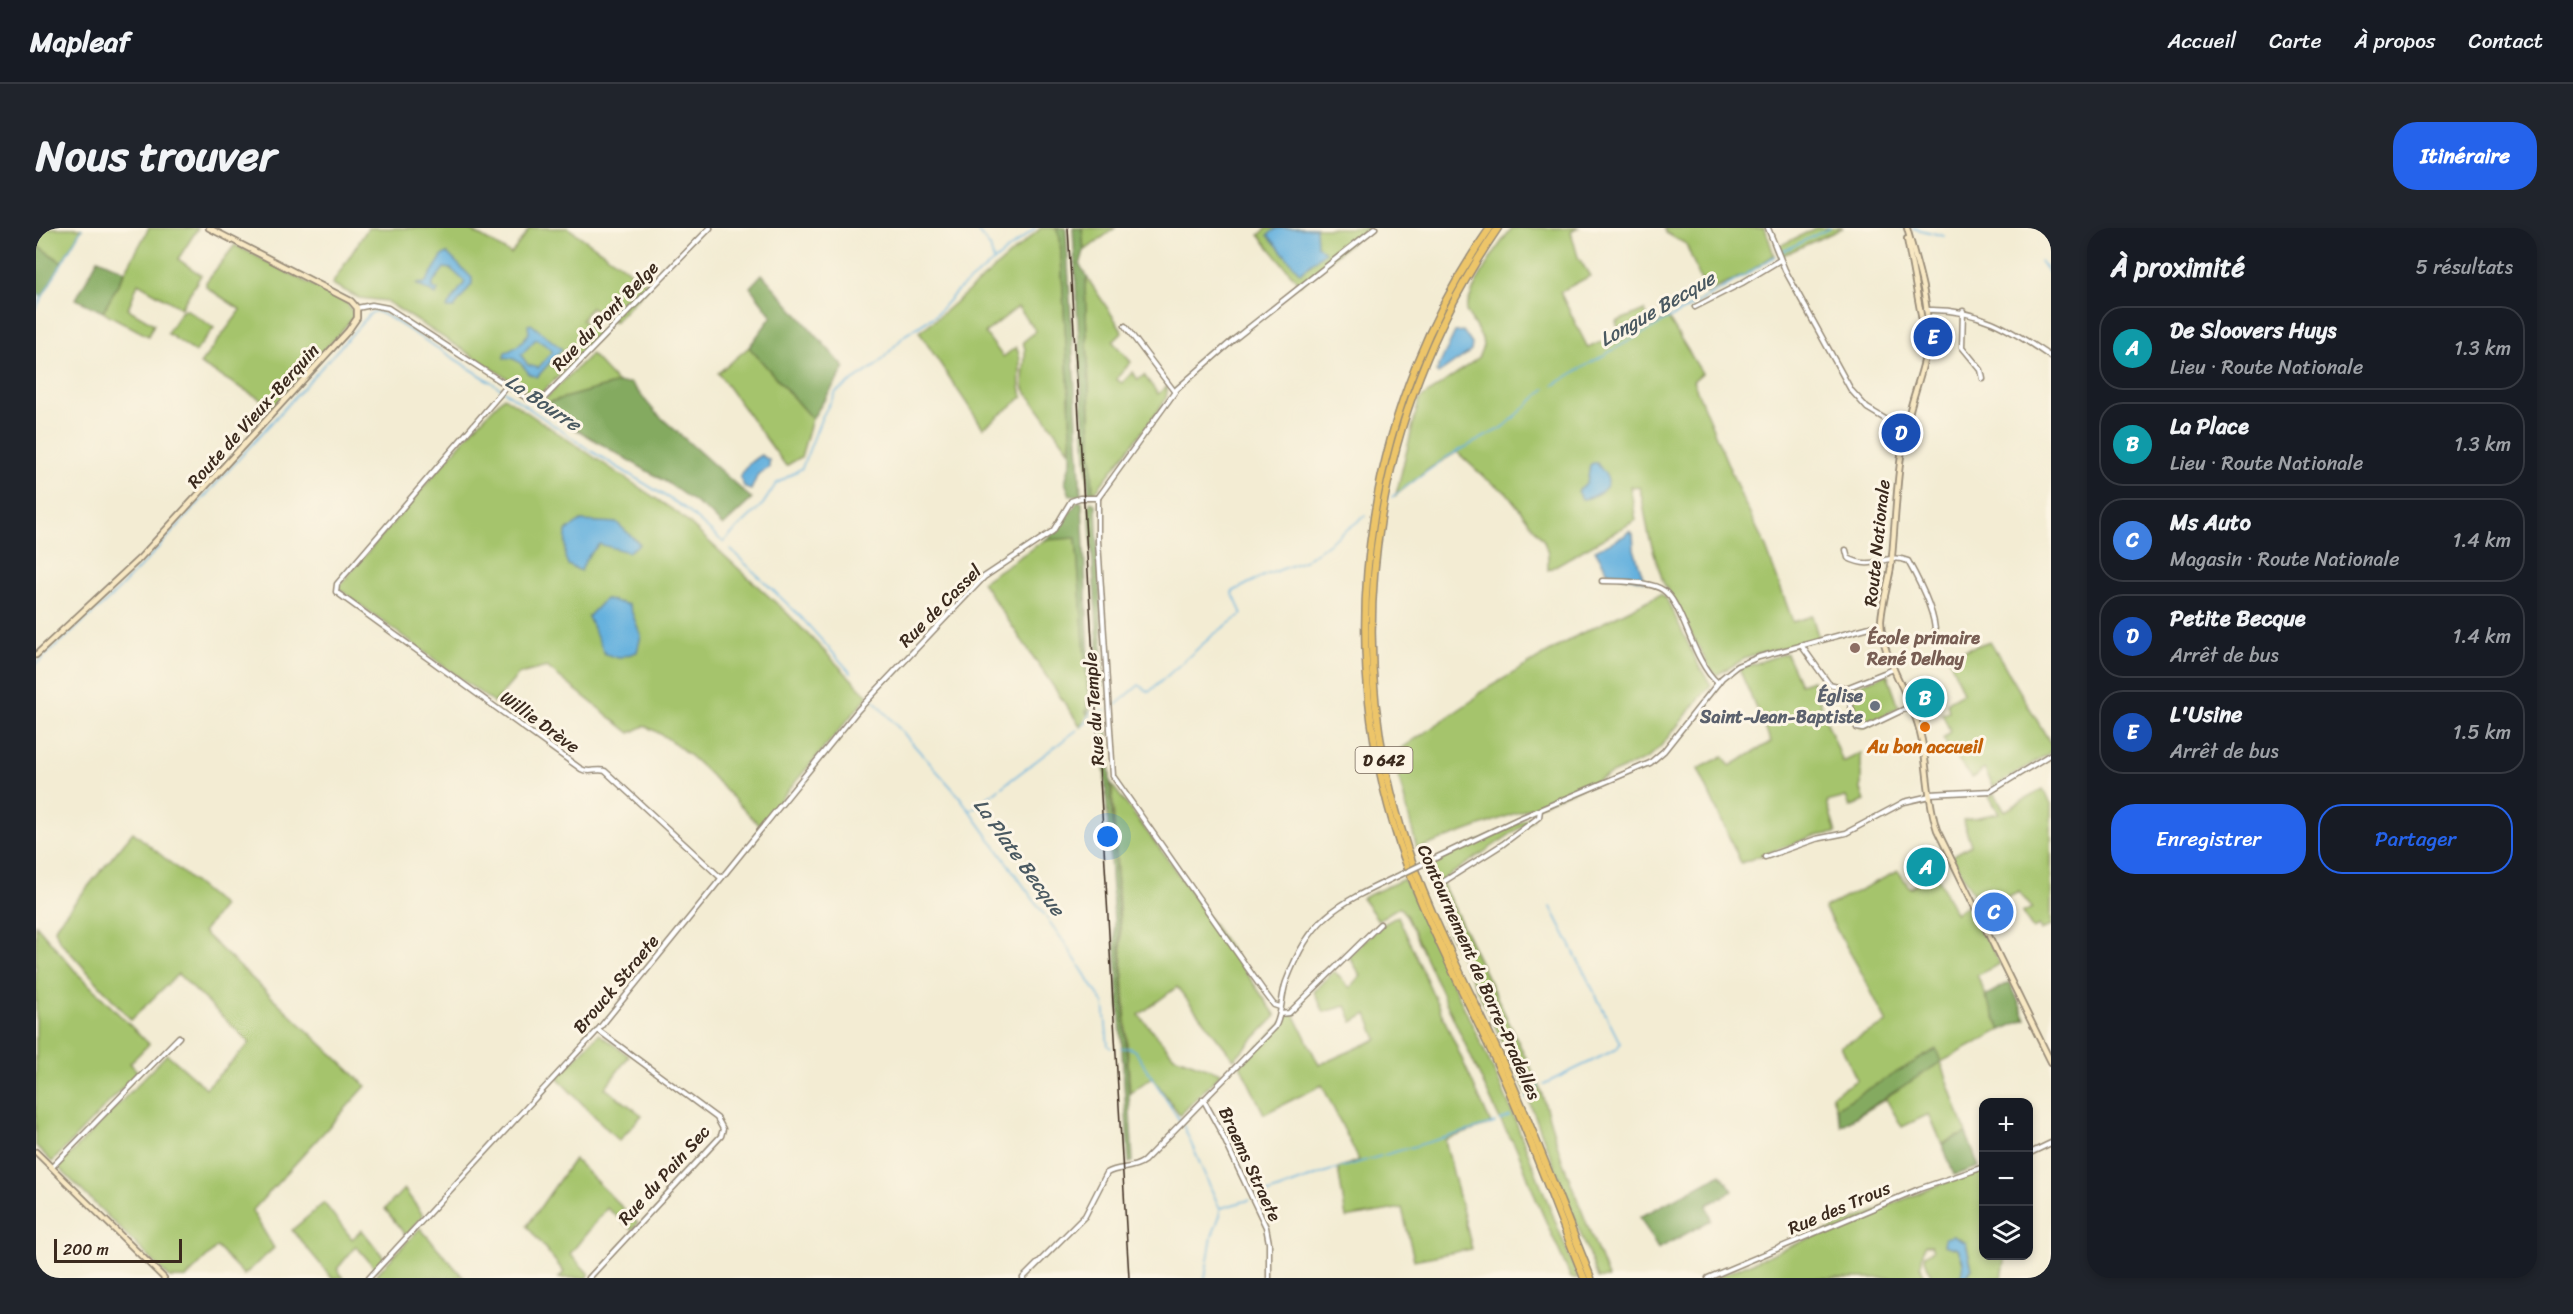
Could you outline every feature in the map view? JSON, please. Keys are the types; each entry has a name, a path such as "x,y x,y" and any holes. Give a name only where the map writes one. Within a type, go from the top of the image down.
{"highway":[{"name":"D 642","path":"1490,228 1460,275 1430,333 1408,387 1390,442 1378,491 1368,565 1365,631 1368,689 1382,780 1409,874 1435,935 1503,1077 1584,1278"},
{"name":"Contournement de Borre-Pradelles","path":"1498,228 1467,276 1436,335 1411,396 1396,444 1382,509 1374,566 1371,623 1373,682 1386,772 1411,859 1439,928 1510,1078 1591,1278"}],"street":[{"path":"209,228 346,299 357,308"},
{"name":"Rue du Pont Belge","path":"357,308 375,305 388,308 507,387 531,400 545,397 710,228"},
{"path":"1098,498 1174,391 1232,341 1375,228"},
{"path":"1768,228 1780,260 1855,395 1869,410 1905,430"},
{"name":"Route Nationale","path":"1906,228 1924,310 1926,354 1905,430 1895,498 1891,560 1881,624 1894,669 1911,706 1924,748 1929,795 1943,842 2051,1062"},
{"path":"1695,307 1780,260"},
{"name":"Route de Vieux-Berquin","path":"36,655 156,542 348,332 357,318 357,308"},
{"path":"1924,310 1963,311 1982,317 2013,332 2051,357"},
{"path":"1963,311 1963,349 1981,370 1983,379"},
{"path":"1125,326 1174,391"},
{"name":"Willie Drève","path":"507,387 338,582 335,590 338,595 583,771 605,771 721,878"},
{"name":"Rue de Cassel","path":"870,696 984,577 1053,531 1071,501 1080,498 1098,498"},
{"name":"Rue du Temple","path":"1098,498 1098,536 1113,776 1265,993 1274,1005 1280,1006"},
{"path":"1846,550 1847,557 1862,565 1905,559 1909,562 1925,597 1935,626 1935,634"},
{"path":"1602,580 1664,590 1703,666 1718,683"},
{"path":"1023,1278 1087,1214 1107,1173 1140,1165 1275,1027 1295,959 1316,925 1344,902 1540,810 1653,761 1718,683 1731,670 1748,661 1881,624"},
{"path":"1801,645 1829,684 1846,688 1894,669"},
{"path":"1846,688 1859,730 1911,706"},
{"name":"Brouck Straete","path":"369,1278 598,1030 870,696"},
{"path":"1765,857 1816,839 1843,834 1904,802 1929,795 1991,791 2051,754"},
{"path":"1443,882 1515,836 1539,817 1540,810"},
{"path":"1280,1014 1289,1013 1380,924"},
{"name":"Rue du Pain Sec","path":"589,1278 721,1136 723,1129 716,1117 598,1030"},
{"path":"52,1167 179,1037"},
{"name":"Braems Straete","path":"1203,1099 1215,1119 1264,1224 1269,1243 1269,1278"},
{"path":"2032,1152 2051,1143"},
{"path":"36,1152 164,1278"},
{"name":"Rue des Trous","path":"1708,1278 1914,1191 1979,1168"}],"green space":[{"path":"36,228 82,228 62,262 36,245"},
{"path":"149,228 198,228 178,259 201,275 181,308 138,283 128,309 154,324 148,336 103,312"},
{"path":"368,228 467,228 511,254 530,228 568,228 650,285 614,322 591,307 582,320 600,336 537,397 386,301 359,298 332,284"},
{"path":"1041,228 1056,228 1060,238 1071,432 1069,450 1024,389 1025,347 1023,342 1036,331 1018,307 985,333 1003,357 1016,347 1020,359 1020,384 1023,397 983,428 919,332"},
{"path":"1056,228 1066,228 1081,496 1070,495 1065,482 1071,461 1071,432 1060,238"},
{"path":"1073,228 1082,228 1084,251 1080,265 1088,279 1085,287 1093,495 1089,496 1085,444 1087,443 1084,440"},
{"path":"1082,228 1115,228 1084,251"},
{"path":"1267,228 1368,228 1300,285 1259,235"},
{"path":"1512,228 1578,228 1571,232 1578,257 1590,276 1560,292 1588,348 1620,333 1616,322 1644,310 1652,326 1668,318 1702,373 1693,381 1742,498 1765,545 1793,622 1812,616 1819,639 1749,656 1717,675 1711,670 1663,582 1649,536 1640,488 1630,486 1636,520 1548,570 1548,554 1544,541 1507,493 1485,478 1457,452 1430,468 1396,495 1419,400 1478,358 1483,346 1482,338 1466,311 1479,279"},
{"path":"1664,228 1765,228 1774,255 1745,275 1706,293 1686,244 1666,233"},
{"path":"1816,228 1843,228 1781,256 1777,247"},
{"path":"36,245 62,262 42,297 36,293"},
{"path":"235,245 347,303 354,314 274,407 200,364 241,310 206,287 206,282"},
{"path":"98,259 125,271 103,312 76,299"},
{"path":"762,274 845,368 812,419 749,347 772,316 750,287"},
{"path":"1088,279 1120,327 1122,333 1113,342 1131,362 1116,379 1122,383 1133,372 1138,380 1144,375 1158,394 1168,385 1166,399 1158,411 1093,495 1085,287"},
{"path":"186,309 214,328 195,352 167,333 181,312"},
{"path":"749,347 812,419 801,457 786,466 718,373"},
{"path":"591,354 618,383 542,404 546,398"},
{"path":"618,383 631,383 655,412 752,499 723,526 710,513 666,482 543,410 542,404"},
{"path":"504,397 679,514 786,612 868,696 759,825 705,770 674,743 644,726 630,733 547,667 519,674 494,703 339,589 339,586 474,428"},
{"path":"1078,501 1082,502 1091,705 1088,714 1086,712 1088,696 1076,538 1045,540 1057,531"},
{"path":"1091,501 1096,505 1104,685 1101,691 1089,506"},
{"path":"1076,537 1088,696 1086,712 1088,714 1081,727 982,582 1045,540"},
{"path":"1661,594 1666,598 1699,666 1711,685 1660,747 1648,758 1552,800 1417,849 1393,754 1473,700 1479,693 1578,635"},
{"path":"1990,641 2051,744 2051,752 1994,787 1984,769 1972,778 1943,739 1950,731 1942,713 1949,711 1947,702 1963,693 1948,656"},
{"path":"1786,653 1800,684 1813,680 1843,762 1861,753 1861,790 1865,801 1850,807 1846,797 1827,802 1836,833 1814,836 1741,863 1698,769 1723,756 1730,766 1771,742 1739,669"},
{"path":"1887,674 1899,707 1861,728 1847,689"},
{"path":"1107,726 1133,1162 1129,1163 1103,746 1103,727"},
{"path":"1112,785 1169,861 1276,1016 1234,1059 1177,987 1139,1015 1174,1056 1221,1073 1180,1115 1152,1077 1130,1093"},
{"path":"2043,789 2051,804 2051,925 2041,931 2039,926 2033,929 2022,913 2032,908 2019,892 1992,905 1986,892 1975,897 1952,856 1971,845 1963,820 1999,813 1989,796 1995,794 2005,811"},
{"path":"1530,817 1533,819 1441,881 1539,1085 1562,1160 1608,1278 1598,1278 1519,1075 1451,937 1423,869"},
{"path":"133,832 223,906 203,932 366,1086 252,1211 274,1248 244,1275 217,1247 186,1278 170,1278 58,1167 167,1054 206,1088 250,1043 178,974 131,1020 59,940 55,929 57,924"},
{"path":"1898,871 1910,888 1936,873 1955,913 1969,904 2000,964 1977,975 2001,1030 1941,1062 1966,1133 1942,1144 1929,1114 1902,1127 1886,1099 1841,1126 1832,1095 1857,1080 1841,1046 1887,1023 1859,968 1824,908"},
{"path":"1404,879 1505,1095 1578,1278 1571,1278 1536,1199 1518,1151 1499,1118 1406,915 1399,907 1378,920 1362,898"},
{"path":"1398,916 1491,1124 1445,1140 1472,1249 1414,1260 1402,1208 1346,1218 1338,1168 1359,1160 1322,1085 1264,1114 1240,1065 1293,1012 1319,1065 1377,1039 1367,1014 1353,1022 1346,1006 1324,1012 1314,992 1334,971 1350,988 1361,976 1349,956 1382,925"},
{"path":"36,925 77,973 149,1044 130,1063 138,1072 52,1162 36,1146"},
{"path":"2010,982 2026,1019 2001,1030 1985,996"},
{"path":"599,1034 629,1056 605,1088 642,1115 619,1141 557,1078"},
{"path":"1936,1049 1941,1062 1841,1126 1836,1108"},
{"path":"1966,1133 1979,1167 1954,1175 1942,1144"},
{"path":"574,1159 638,1223 632,1230 607,1208 570,1254 589,1274 586,1278 559,1278 564,1272 527,1226"},
{"path":"1979,1171 1979,1260 2005,1260 2002,1278 1965,1278 1972,1269 1966,1243 1953,1236 1944,1245 1958,1249 1964,1265 1963,1273 1958,1278 1932,1278 1925,1255 1933,1250 1931,1245 1924,1245 1921,1266 1925,1278 1714,1278 1936,1186"},
{"path":"1721,1174 1733,1191 1707,1205 1711,1220 1658,1249 1640,1217"},
{"path":"404,1189 423,1215 406,1236 385,1209"},
{"path":"324,1203 352,1239 362,1230 385,1259 376,1269 356,1246 337,1269 344,1278 332,1278 292,1230"},
{"path":"420,1228 464,1278 373,1278"}],"water":[{"path":"1277,228 1316,228 1317,245 1325,252 1300,273 1268,235"},
{"path":"447,253 472,278 472,284 454,308 447,308 465,282 451,269 444,268 433,283 433,288 438,290 436,295 416,284 425,283 443,255"},
{"path":"531,324 562,349 537,377 529,374 516,360 504,358 505,352 518,345 529,333 528,325","holes":["536,339 552,352 538,368 528,365 521,355"]},
{"path":"1463,331 1472,344 1471,351 1438,374 1436,372 1455,332"},
{"path":"761,455 769,460 769,468 758,474 751,490 745,488 740,478 748,465"},
{"path":"1597,463 1605,474 1608,484 1598,493 1582,499 1578,491 1587,482 1590,465"},
{"path":"581,521 617,523 640,544 628,552 599,544 586,559 581,571 568,565 565,557 566,531"},
{"path":"1629,531 1633,534 1634,549 1644,581 1608,572 1595,550 1624,536"},
{"path":"605,599 629,605 641,636 637,652 618,658 605,654 588,617"},
{"path":"1953,1236 1966,1243 1972,1269 1965,1278 1958,1278 1963,1268 1963,1260 1958,1249 1944,1245 1945,1238"}],"waterway":[{"path":"36,308 82,228"},
{"path":"975,228 990,247 994,262"},
{"name":"La Bourre","path":"36,664 109,599 146,561 371,313 376,311 392,319 491,382 591,451 683,507 723,542 763,504 776,484 802,468 822,417 836,392 877,365 905,335 935,316 956,292 1035,228"},
{"name":"Longue Becque","path":"1781,252 1830,228"},
{"name":"Longue Becque","path":"1913,228 1944,236"},
{"name":"Longue Becque","path":"1554,385 1721,290 1775,256"},
{"name":"Longue Becque","path":"2040,261 2048,272 2051,272"},
{"path":"36,293 42,297"},
{"name":"Longue Becque","path":"1392,497 1447,457 1505,426 1546,388"},
{"name":"Longue Becque","path":"1110,710 1139,685 1149,692 1213,635 1242,614 1232,592 1261,577 1306,560 1365,516"},
{"path":"731,550 800,616 851,673"},
{"name":"La Plate Becque","path":"872,698 959,796 1064,942 1104,1004 1108,1046 1111,1048"},
{"name":"Longue Becque","path":"1081,727 1088,721 1091,711"},
{"name":"Longue Becque","path":"970,811 1077,730"},
{"path":"1544,1084 1617,1049 1620,1043 1551,907"},
{"name":"La Plate Becque","path":"1121,1048 1130,1048 1135,1051 1180,1121"},
{"path":"1526,1099 1539,1086"},
{"path":"1500,1121 1510,1116"},
{"path":"1255,1198 1329,1171 1495,1123"},
{"name":"La Plate Becque","path":"1183,1125 1220,1209 1212,1236 1205,1278"},
{"path":"1221,1208 1249,1200"}],"railway":[{"path":"1068,228 1129,1278"}],"place":[{"name":"L'Usine","path":"1933,337"},
{"name":"Petite Becque","path":"1901,433"},
{"name":"École primaire René Delhay","path":"1855,648"},
{"name":"La Place","path":"1925,698"},
{"name":"Église Saint-Jean-Baptiste","path":"1875,706"},
{"name":"Au bon accueil","path":"1925,727"},
{"name":"De Sloovers Huys","path":"1926,867"},
{"name":"Ms Auto","path":"1994,912"}]}
